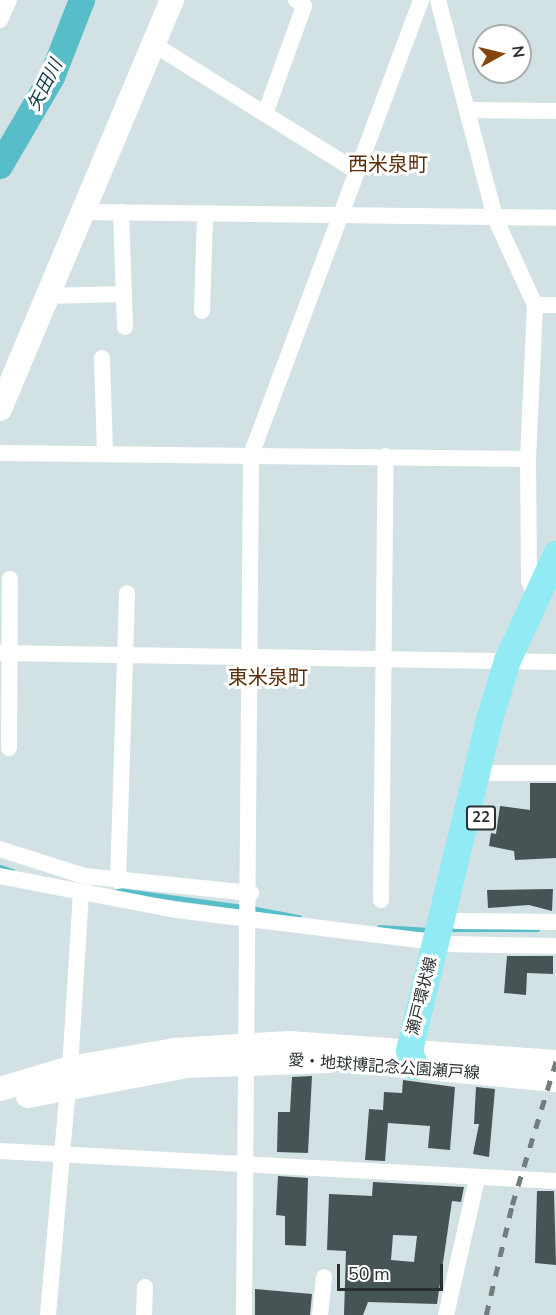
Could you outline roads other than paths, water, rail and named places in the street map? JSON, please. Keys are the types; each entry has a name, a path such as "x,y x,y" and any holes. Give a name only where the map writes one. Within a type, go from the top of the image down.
{"main road":[{"path":"0,409 172,0"},
{"name":"瀬戸環状線","path":"416,1056 516,661 545,593 556,555"},
{"name":"瀬戸環状線","path":"447,936 492,773 516,661"},
{"name":"愛・地球博記念公園瀬戸線","path":"0,1089 69,1077 174,1050 321,1060 416,1056 556,1062"},
{"name":"愛・地球博記念公園瀬戸線","path":"416,1056 556,1080"},
{"name":"愛・地球博記念公園瀬戸線","path":"0,1104 69,1077"}],"street":[{"path":"0,20 9,0"},
{"path":"265,114 304,6 296,0"},
{"path":"244,1315 244,1056 247,918 251,894 249,658 251,455 421,0"},
{"path":"438,0 495,218 536,305 528,459 529,581 545,593"},
{"path":"153,44 356,171"},
{"path":"468,110 556,111"},
{"path":"83,212 556,218"},
{"path":"121,212 125,327"},
{"path":"202,311 205,215"},
{"path":"46,296 124,294"},
{"path":"536,305 556,305"},
{"path":"102,358 105,453"},
{"path":"0,453 528,459"},
{"path":"381,900 386,456"},
{"path":"9,748 5,654 10,579"},
{"path":"118,881 126,593"},
{"path":"5,654 125,654 384,662 556,662"},
{"path":"492,773 556,773"},
{"path":"0,849 49,868 118,881 251,894"},
{"path":"0,876 81,894 366,937 447,936 556,946"},
{"path":"48,1315 69,1077 81,894"},
{"path":"447,936 556,922"},
{"path":"0,1151 556,1181"},
{"path":"446,1315 477,1178"},
{"path":"320,1315 324,1277"},
{"path":"144,1315 145,1287"}],"waterway":[{"name":"矢田川","path":"0,166 52,77 82,0"},
{"path":"0,867 12,871"},
{"path":"118,890 243,907"},
{"path":"251,908 299,917"},
{"path":"379,927 430,930"},
{"path":"448,930 538,930"}],"railway":[{"path":"486,1315 512,1205 556,1061"}],"district":[{"name":"西米泉町","path":"388,164"},
{"name":"東米泉町","path":"268,677"}]}
